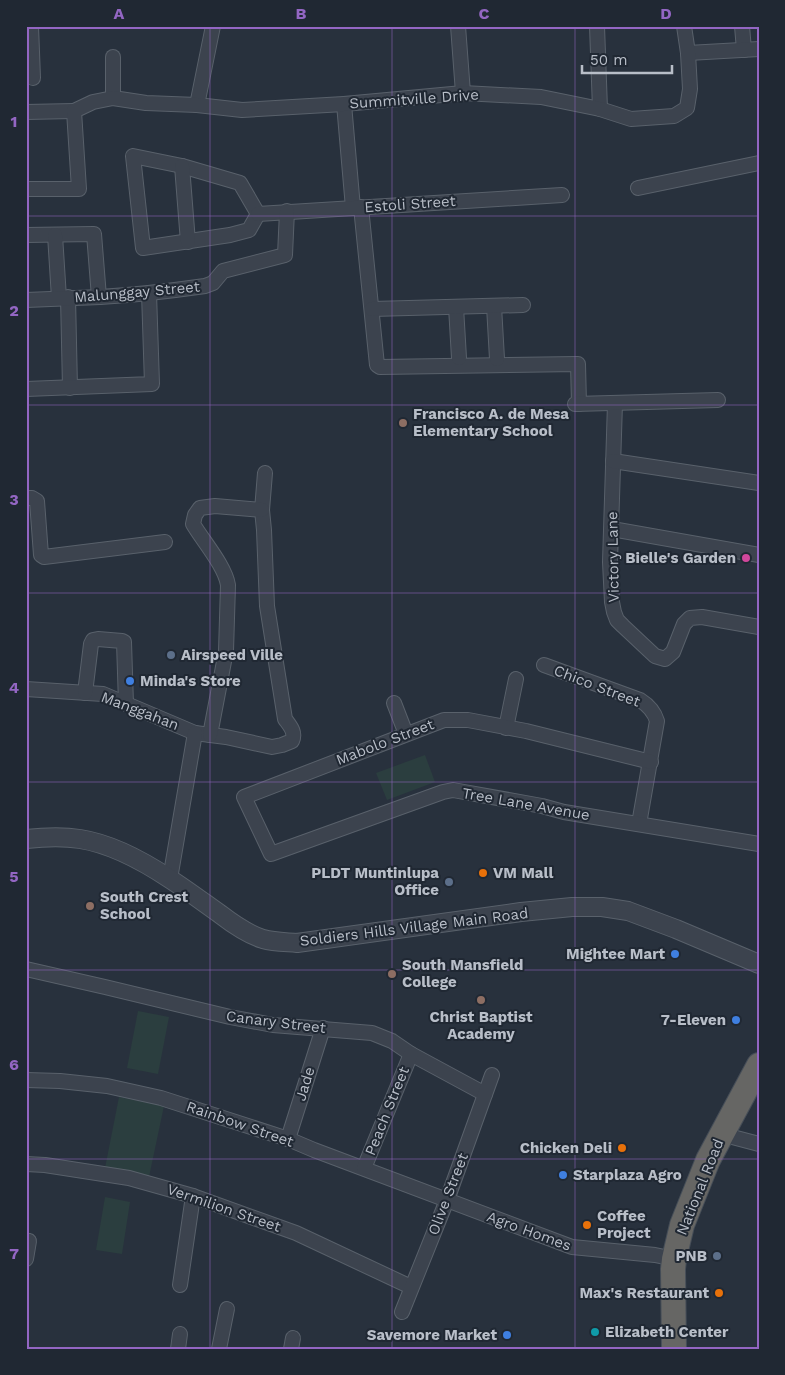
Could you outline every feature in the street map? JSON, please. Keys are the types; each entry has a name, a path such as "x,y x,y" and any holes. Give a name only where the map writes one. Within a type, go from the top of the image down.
{"highway":[{"name":"National Road","path":"674,1349 674,1259 682,1225 708,1160 759,1064"}],"street":[{"path":"31,26 33,78"},
{"path":"197,105 214,26"},
{"path":"458,26 463,93"},
{"path":"597,26 600,109"},
{"name":"Summitville Drive","path":"113,98 146,103 197,105 242,110 344,104 463,93 541,97 600,109 631,119 674,116 687,108 690,89 684,26"},
{"path":"742,26 744,50"},
{"path":"688,53 759,49"},
{"path":"26,112 74,111 93,102 113,98 113,57"},
{"path":"344,104 372,309 377,365 380,367 578,364 577,404 718,400"},
{"path":"26,189 79,189 74,111"},
{"path":"133,156 182,166 240,183 258,214 249,230 230,236 143,248 133,156"},
{"path":"638,188 759,163"},
{"path":"182,166 188,242"},
{"name":"Estoli Street","path":"258,214 562,195"},
{"name":"Malunggay Street","path":"26,300 99,297 205,286 213,283 224,271 285,255 287,211"},
{"path":"26,235 94,234 99,297"},
{"path":"56,235 64,298 70,388"},
{"path":"26,390 152,384 149,293"},
{"path":"372,309 523,305"},
{"path":"494,306 497,359"},
{"path":"456,307 459,358"},
{"name":"Victory Lane","path":"615,403 610,562 612,602 617,620 655,656 665,659 673,652 684,624 690,618 702,617 759,627"},
{"path":"613,461 759,483"},
{"path":"195,734 226,737 272,747 292,741 294,737 294,731 285,719 266,606 262,510 265,473"},
{"path":"26,498 32,498 37,502 41,554 44,557 165,542"},
{"path":"210,735 226,651 228,585 222,567 193,524 195,515 200,508 216,506 262,510"},
{"path":"612,529 759,555"},
{"path":"84,693 93,640 122,641 124,642 126,704"},
{"name":"Chico Street","path":"544,665 640,700 655,715 657,721 639,824"},
{"path":"506,728 516,679"},
{"name":"Manggahan","path":"26,689 103,694 195,734 170,879"},
{"path":"394,703 406,734"},
{"name":"Mabolo Street","path":"271,854 244,797 444,720 468,720 650,762"},
{"name":"Tree Lane Avenue","path":"271,854 453,790 542,806 564,812 759,844"},
{"name":"Soldiers Hills Village Main Road","path":"26,839 62,837 80,839 120,851 144,862 236,925 252,935 265,940 304,942 521,912 602,906 628,910 759,964"},
{"name":"Canary Street","path":"26,970 105,986 230,1018 273,1025 372,1033 392,1041 411,1054 485,1094"},
{"name":"Jade","path":"288,1139 323,1028"},
{"name":"Peach Street","path":"364,1168 411,1054"},
{"name":"Olive Street","path":"402,1312 447,1200 492,1075"},
{"name":"Rainbow Street","path":"26,1080 98,1085 161,1098 288,1139 447,1200"},
{"path":"721,1134 759,1144"},
{"name":"Vermilion Street","path":"26,1164 45,1165 129,1178 193,1196 296,1233 411,1288"},
{"path":"180,1285 193,1196"},
{"name":"Agro Homes","path":"447,1200 572,1248 655,1255 674,1259"},
{"path":"26,1259 29,1241"},
{"path":"218,1349 227,1309"},
{"path":"178,1349 180,1334"}],"shaded area":[{"path":"425,755 435,782 387,800 376,773"},
{"path":"138,1011 169,1017 158,1074 127,1068"},
{"path":"119,1097 164,1106 149,1177 105,1168"},
{"path":"105,1197 130,1202 122,1254 96,1250"}],"place":[{"name":"Francisco A. de Mesa Elementary School","path":"403,423"},
{"name":"Bielle's Garden","path":"746,558"},
{"name":"Airspeed Ville","path":"171,655"},
{"name":"Minda's Store","path":"130,681"},
{"name":"VM Mall","path":"483,873"},
{"name":"PLDT Muntinlupa Office","path":"449,882"},
{"name":"South Crest School","path":"90,906"},
{"name":"Mightee Mart","path":"675,954"},
{"name":"South Mansfield College","path":"392,974"},
{"name":"Christ Baptist Academy","path":"481,1000"},
{"name":"7-Eleven","path":"736,1020"},
{"name":"Chicken Deli","path":"622,1148"},
{"name":"Starplaza Agro","path":"563,1175"},
{"name":"Coffee Project","path":"587,1225"},
{"name":"PNB","path":"717,1256"},
{"name":"Max's Restaurant","path":"719,1293"},
{"name":"Elizabeth Center","path":"595,1332"},
{"name":"Savemore Market","path":"507,1335"}]}
